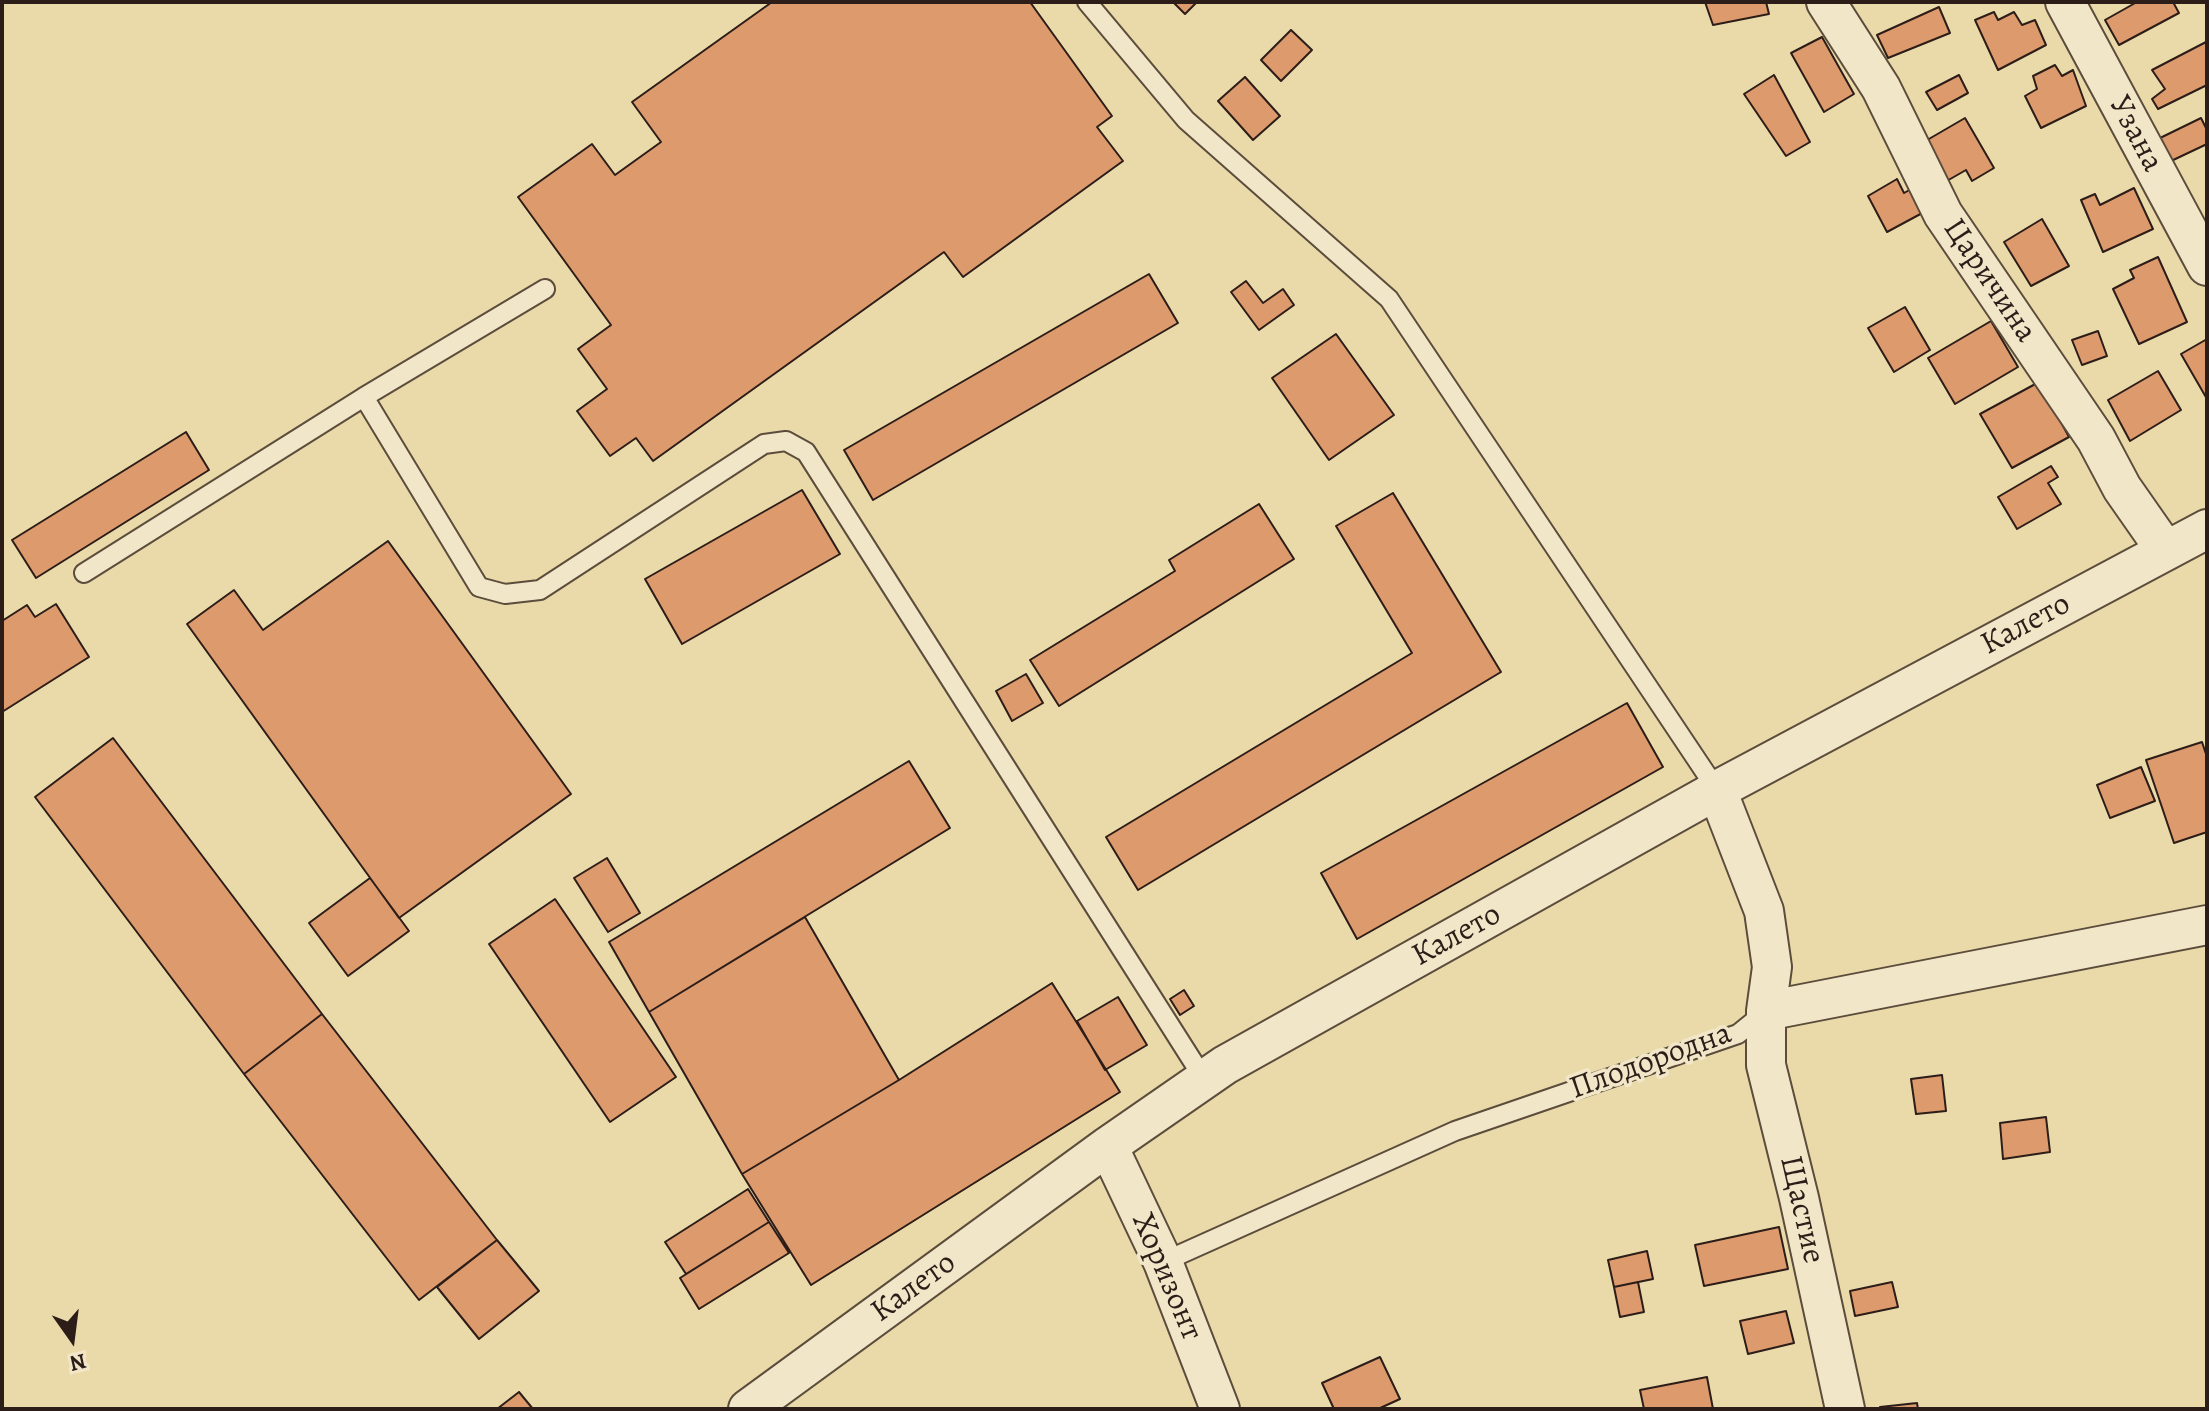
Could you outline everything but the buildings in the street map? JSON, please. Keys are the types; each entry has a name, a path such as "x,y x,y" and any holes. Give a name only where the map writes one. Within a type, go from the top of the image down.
{"street":[{"name":"Царичина","path":"1826,2 1881,88 1943,214 2096,439 2122,488 2166,551"},
{"name":"Узана","path":"2065,2 2207,266"},
{"name":"Калето","path":"748,1409 1108,1146 1225,1065 1717,790 2207,529"},
{"name":"Щастие","path":"1717,790 1764,911 1772,967 1766,1011 1766,1065 1845,1409"},
{"name":"Плодородна","path":"1766,1011 2207,925"},
{"name":"Хоризонт","path":"1108,1146 1163,1262 1220,1409"}],"lane":[{"path":"1087,2 1186,120 1389,299 1717,790"},
{"path":"84,573 364,397 545,289"},
{"path":"364,397 479,587 505,594 540,590 764,444 786,441 806,452 1204,1079"},
{"name":"Плодородна","path":"1163,1262 1455,1131 1738,1034 1766,1011"}]}
